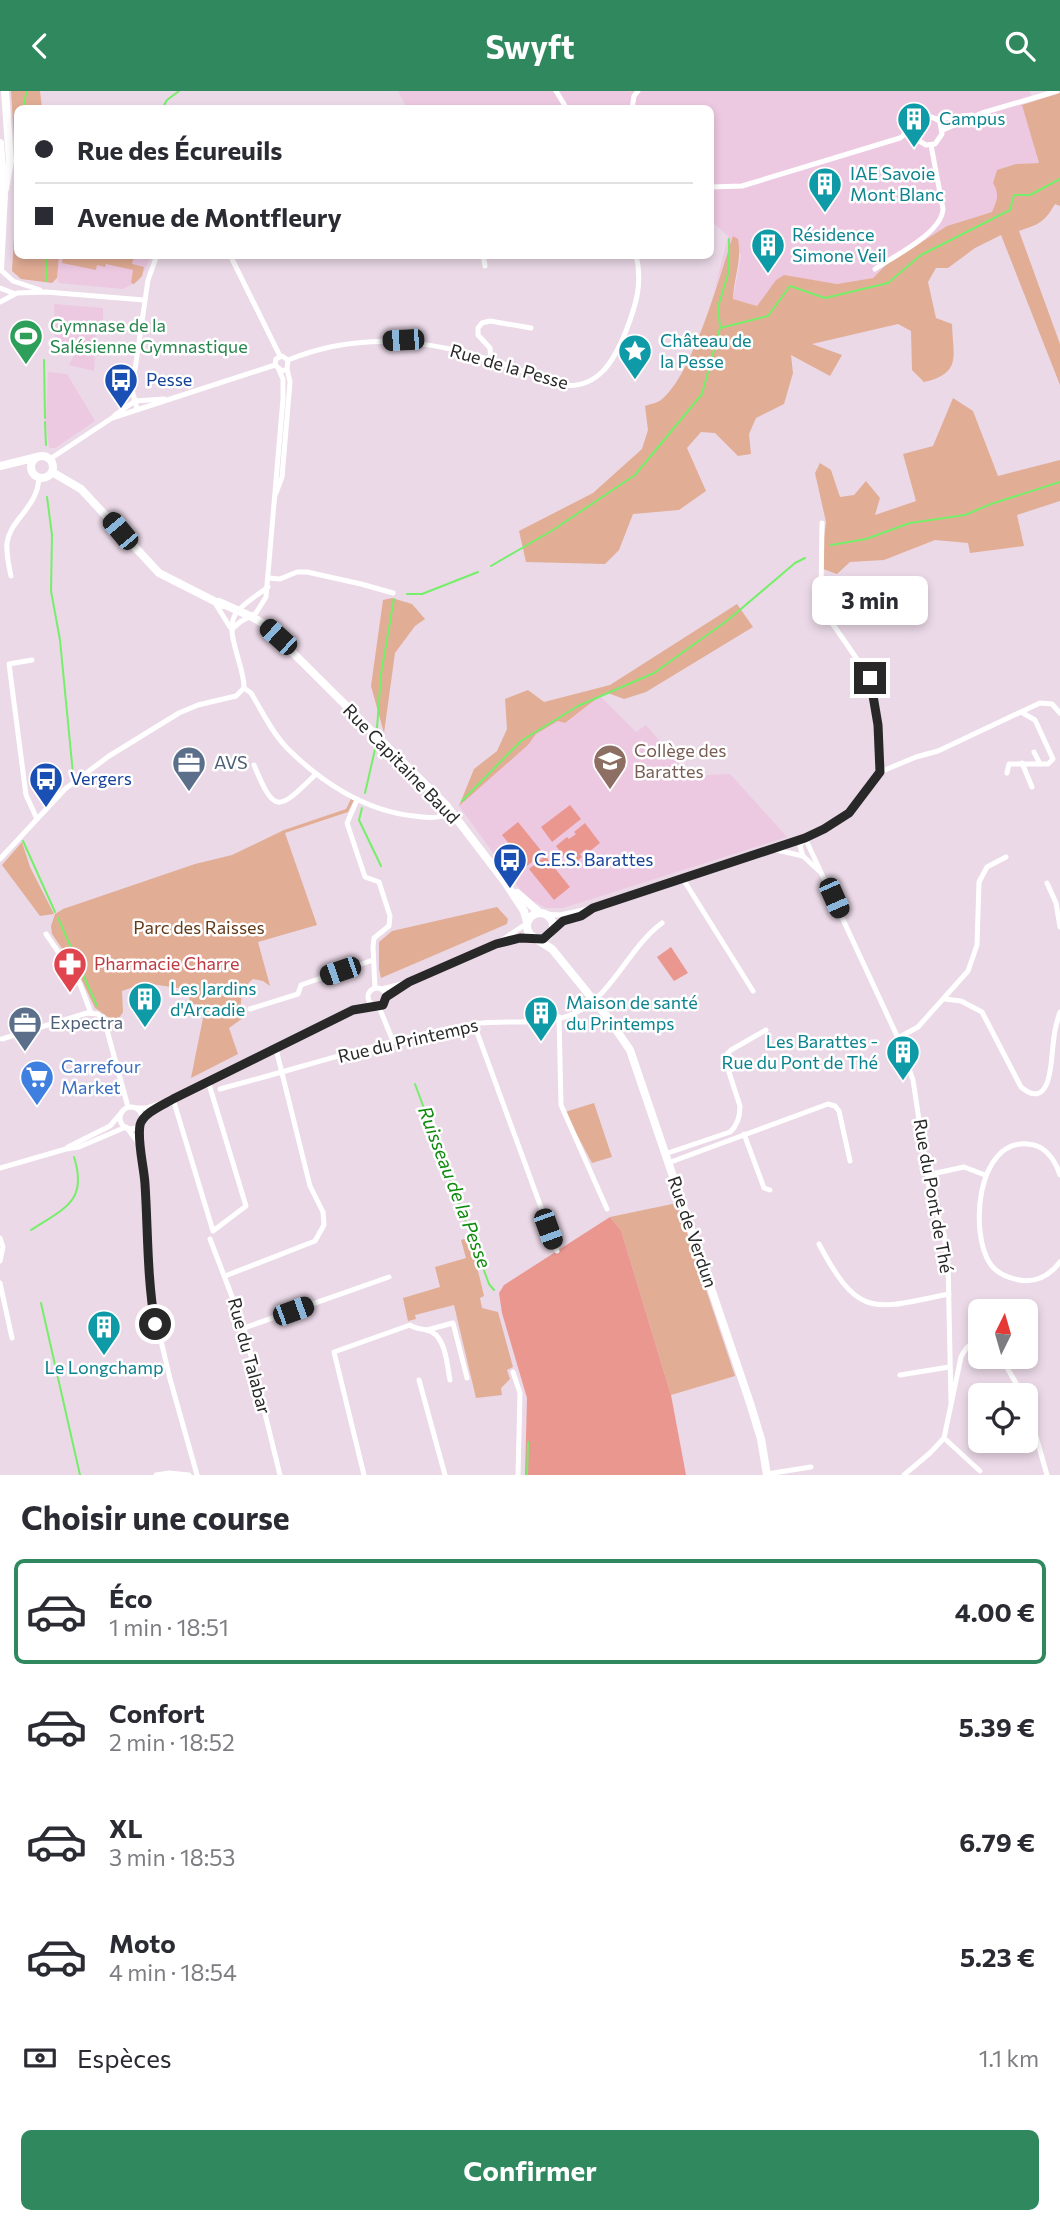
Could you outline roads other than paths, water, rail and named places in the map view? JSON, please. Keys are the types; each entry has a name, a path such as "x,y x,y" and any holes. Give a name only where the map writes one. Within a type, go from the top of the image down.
{"main road":[{"path":"0,269 5,91"},
{"path":"41,456 50,459 53,467 52,472 44,478 32,470 2,465 41,456"},
{"path":"32,470 33,461 37,457"},
{"name":"Rue Capitaine Baud","path":"52,472 81,489 159,573 250,618 278,637 451,812 505,882 524,911 527,923"},
{"name":"Rue Capitaine Baud","path":"505,882 542,913"},
{"path":"542,913 551,920 552,932 543,939 535,939 528,934 527,923 531,916 542,913"},
{"name":"Rue de Verdun","path":"552,932 554,942 590,990 594,1000"},
{"name":"Rue de Verdun","path":"535,939 552,949 630,1050 643,1081 666,1158 750,1403 761,1439 767,1475"}],"street":[{"path":"943,130 982,113 1057,91"},
{"path":"714,187 742,186 900,138 914,128 921,117 982,113"},
{"path":"900,138 916,139 922,144 931,145 941,138 943,130 937,118"},
{"path":"914,128 916,139"},
{"path":"875,269 930,232 942,219 943,209 931,145"},
{"path":"138,409 132,390 144,300 156,259"},
{"path":"232,259 279,356"},
{"path":"483,259 485,266"},
{"name":"Rue de la Pesse","path":"289,360 325,347 403,340 491,360 561,386 578,385 599,375 617,355 637,300 640,279 637,259"},
{"path":"0,269 13,281 46,292"},
{"path":"0,287 13,281"},
{"path":"0,287 14,293 46,292 144,300"},
{"path":"0,303 14,293"},
{"path":"491,360 490,348 478,335 478,328 482,323 490,321 531,328"},
{"path":"274,499 282,477 290,392 287,369 289,360 279,356"},
{"path":"232,629 250,618 266,597 268,587 283,391 283,379 277,368 276,359 279,356"},
{"path":"113,418 167,399 277,368 287,369"},
{"path":"50,459 135,401 167,399"},
{"path":"11,576 7,554 9,536 36,497 39,477"},
{"path":"822,523 821,596 832,623 870,678 878,725 880,772"},
{"path":"269,578 280,579 297,572 307,572 361,583 393,593"},
{"path":"0,859 65,789 108,756 180,713 198,705 236,696 243,688 243,675 232,621 237,612 268,587"},
{"path":"215,601 232,629"},
{"path":"32,660 9,664 26,795 37,819"},
{"path":"243,688 251,693 284,745 316,774 355,799 409,816 437,818 451,812"},
{"path":"542,913 560,915 593,908 805,838 849,813 880,772 946,748 1040,703 1048,703 1060,713"},
{"path":"1007,773 1009,764 1052,762 1052,754 1035,720 1021,712"},
{"path":"1034,752 1040,764"},
{"path":"1022,763 1032,787"},
{"path":"254,765 265,793 277,803 289,801 316,774"},
{"path":"353,1010 375,988 374,938 389,926 390,916 379,882 365,877 347,823 355,799"},
{"path":"810,849 816,833"},
{"path":"771,849 803,856 800,846 805,838"},
{"name":"Rue du Pont de Thé","path":"805,838 898,1038 913,1080 930,1193 944,1234 949,1294 951,1402"},
{"name":"Rue du Pont de Thé","path":"803,856 824,876"},
{"path":"898,1038 918,1027 968,971 974,960 977,944 977,899 983,873 987,867 1006,857"},
{"path":"683,879 753,991"},
{"path":"1047,883 1056,902 1060,927"},
{"path":"552,932 563,921 581,916 593,908"},
{"path":"496,944 527,923"},
{"path":"594,1000 635,949 662,923"},
{"path":"46,934 80,983 90,1013"},
{"path":"375,988 382,989 409,982 496,944 513,939 535,939"},
{"path":"250,1009 298,994 301,985 373,960"},
{"path":"379,1007 386,1001 386,997 409,982"},
{"path":"382,989 386,997"},
{"path":"368,995 371,1005"},
{"path":"945,999 961,1001 982,1012 1021,1087 1035,1094 1042,1091 1048,1083 1060,1012"},
{"name":"Rue du Printemps","path":"220,1089 393,1041 474,1024 572,1015 594,1000"},
{"path":"0,1168 79,1147 127,1127 134,1128 173,1099 208,1081 353,1010 371,1005 379,1007"},
{"path":"379,1007 393,1041"},
{"path":"2,1039 90,1013 99,1014 109,1040 125,1110 121,1119 141,1147"},
{"path":"559,1017 561,1105 607,1209"},
{"path":"474,1024 556,1251"},
{"path":"666,1158 735,1128 740,1106 724,1058 731,1050 766,1030"},
{"path":"225,1276 315,1241 324,1225 323,1212 310,1186 276,1049"},
{"path":"173,1099 213,1231 246,1206 208,1081"},
{"path":"65,1149 110,1126 125,1110 146,1108 173,1099"},
{"path":"666,1158 828,1104 839,1111 850,1161"},
{"path":"136,1108 142,1114 141,1147 155,1324 197,1475"},
{"path":"744,1134 764,1188 770,1190"},
{"path":"1060,1175 1048,1153 1032,1144 1022,1143 1006,1147 1000,1151 985,1175 981,1224 983,1248 991,1264 1006,1276 1024,1281 1045,1277 1060,1262"},
{"path":"927,1175 959,1167 985,1175"},
{"path":"0,1238 3,1247 0,1261"},
{"name":"Rue du Talabar","path":"209,1239 244,1328 280,1475"},
{"path":"819,1244 846,1288 871,1303 892,1307 949,1294"},
{"path":"244,1328 389,1277"},
{"path":"0,1283 12,1338"},
{"path":"427,1330 453,1323 467,1378"},
{"path":"364,1475 334,1352 410,1325 434,1333 441,1341 450,1380"},
{"path":"904,1475 911,1473 944,1437 961,1357 968,1346"},
{"path":"900,1375 949,1367"},
{"path":"513,1372 520,1393 518,1475"},
{"path":"419,1380 445,1475"},
{"path":"944,1437 980,1471"},
{"path":"1038,1443 1047,1475"},
{"path":"156,1475 190,1475 191,1456"},
{"path":"767,1475 811,1467"}],"waterway":[{"path":"25,105 27,91"},
{"path":"164,105 179,91"},
{"name":"Ruisseau de la Pesse","path":"491,566 553,530 635,475 702,394 720,328 768,316 790,286 825,298 888,283 921,255 1010,210 1014,195 1030,195 1060,179"},
{"path":"720,327 718,307 729,271 729,239"},
{"path":"46,259 46,281"},
{"path":"44,360 45,418"},
{"path":"45,422 46,445"},
{"path":"831,545 866,539 910,523 965,515 1060,482"},
{"path":"47,497 52,535 51,591 60,640 73,774"},
{"path":"462,801 521,741 578,706 654,673 728,620 795,563 805,558"},
{"name":"Ruisseau de la Pesse","path":"407,594 422,594 478,572"},
{"name":"Ruisseau de la Pesse","path":"377,728 381,674 394,599"},
{"name":"Ruisseau de la Pesse","path":"365,793 376,745"},
{"name":"Ruisseau de la Pesse","path":"362,808 359,820 381,866"},
{"path":"23,841 55,912"},
{"path":"58,918 97,1006"},
{"name":"Ruisseau de la Pesse","path":"415,1084 489,1284 494,1290"},
{"path":"31,1230 63,1209 76,1194 78,1172 74,1157"},
{"path":"41,1303 80,1475"},
{"name":"Ruisseau de la Pesse","path":"527,1475 528,1442"}],"place":[{"name":"Campus","path":"914,149"},
{"name":"IAE Savoie Mont Blanc","path":"825,214"},
{"name":"Résidence Simone Veil","path":"768,275"},
{"name":"Gymnase de la Salésienne Gymnastique","path":"26,366"},
{"name":"Château de la Pesse","path":"635,381"},
{"name":"Pesse","path":"121,410"},
{"name":"Collège des Barattes","path":"610,791"},
{"name":"AVS","path":"189,793"},
{"name":"Vergers","path":"46,809"},
{"name":"C.E.S. Barattes","path":"510,890"},
{"name":"Pharmacie Charre","path":"70,994"},
{"name":"Les Jardins d'Arcadie","path":"145,1029"},
{"name":"Maison de santé du Printemps","path":"541,1043"},
{"name":"Expectra","path":"25,1053"},
{"name":"Les Barattes - Rue du Pont de Thé","path":"903,1082"},
{"name":"Carrefour Market","path":"37,1107"},
{"name":"Le Longchamp","path":"104,1357"}],"park label":[{"name":"Parc des Raisses","path":"199,928"}]}
